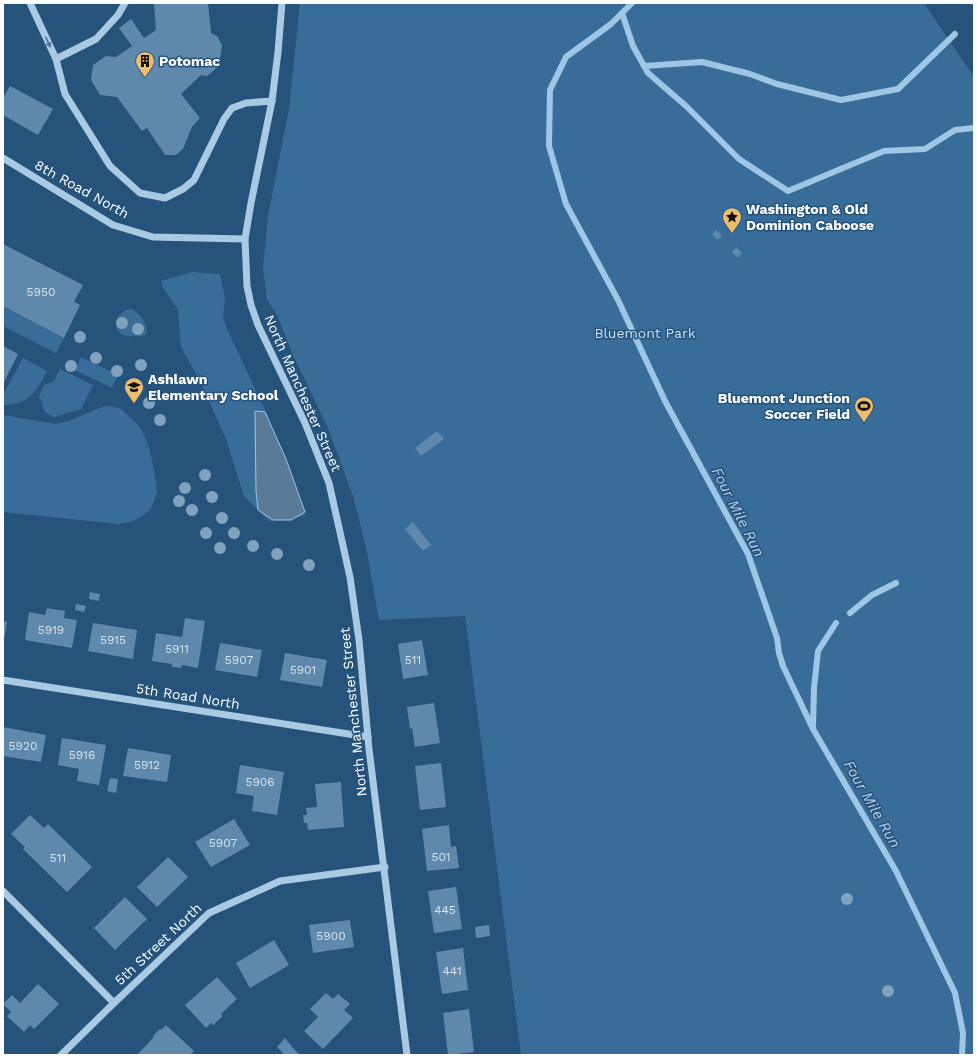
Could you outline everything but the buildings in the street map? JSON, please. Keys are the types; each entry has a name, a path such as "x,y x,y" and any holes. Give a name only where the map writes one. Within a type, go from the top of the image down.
{"street":[{"path":"30,3 56,60 65,94 110,166 140,193 165,198 183,189 194,180 224,119 232,108 246,103 272,101"},
{"path":"56,60 96,40 118,15 125,3"},
{"name":"North Manchester Street","path":"282,3 272,101 251,203 246,239 247,286 251,305 258,325 305,423 329,483 350,577 359,640 368,737 407,1055"},
{"name":"8th Road North","path":"3,158 113,225 153,237 246,239"},
{"name":"5th Road North","path":"3,680 368,737"},
{"name":"5th Street North","path":"61,1055 210,913 280,881 385,867"},
{"path":"3,891 114,1003"}],"green space":[{"name":"Bluemont Park","path":"300,3 924,3 974,77 974,1055 521,1055 465,616 379,620 366,547 353,496 328,428 292,353 277,315 267,300 263,267 268,216 289,109"},
{"path":"192,272 220,274 225,298 223,317 227,329 265,410 305,516 269,521 244,496 226,439 199,379 181,347 178,310 162,286 161,281"},
{"path":"3,306 64,338 56,353 3,326"},
{"path":"131,309 140,315 144,322 147,333 143,336 127,336 118,331 116,322 118,318 125,311"},
{"path":"81,357 118,375 112,388 75,370"},
{"path":"23,358 47,371 31,396 19,402 3,405 3,395"},
{"path":"60,369 93,385 81,409 54,417 45,412 39,396 44,385 53,382"},
{"path":"106,406 120,408 139,426 144,435 150,451 156,481 157,494 150,510 131,522 118,524 3,512 3,415 56,424 69,421"}],"shaded area":[{"path":"255,411 265,412 286,459 305,512 291,520 273,520 258,510 256,491"}],"waterway":[{"name":"Four Mile Run","path":"632,3 611,24 566,57 550,90 549,146 566,204 618,300 665,401 748,554 777,638 783,666 813,729 896,871 955,993 963,1033 962,1055"},
{"path":"622,13 633,46 648,73 686,106 739,159 788,191 884,151 925,149 955,130 974,128"},
{"path":"644,66 702,62 750,74 777,84 841,100 898,89 955,34"},
{"path":"850,613 872,595 896,583"},
{"path":"813,727 814,688 818,651 836,623"}],"place":[{"name":"Potomac","path":"145,78"},
{"name":"Washington & Old Dominion Caboose","path":"732,234"},
{"name":"Ashlawn Elementary School","path":"134,404"},
{"name":"Bluemont Junction Soccer Field","path":"864,423"}]}
